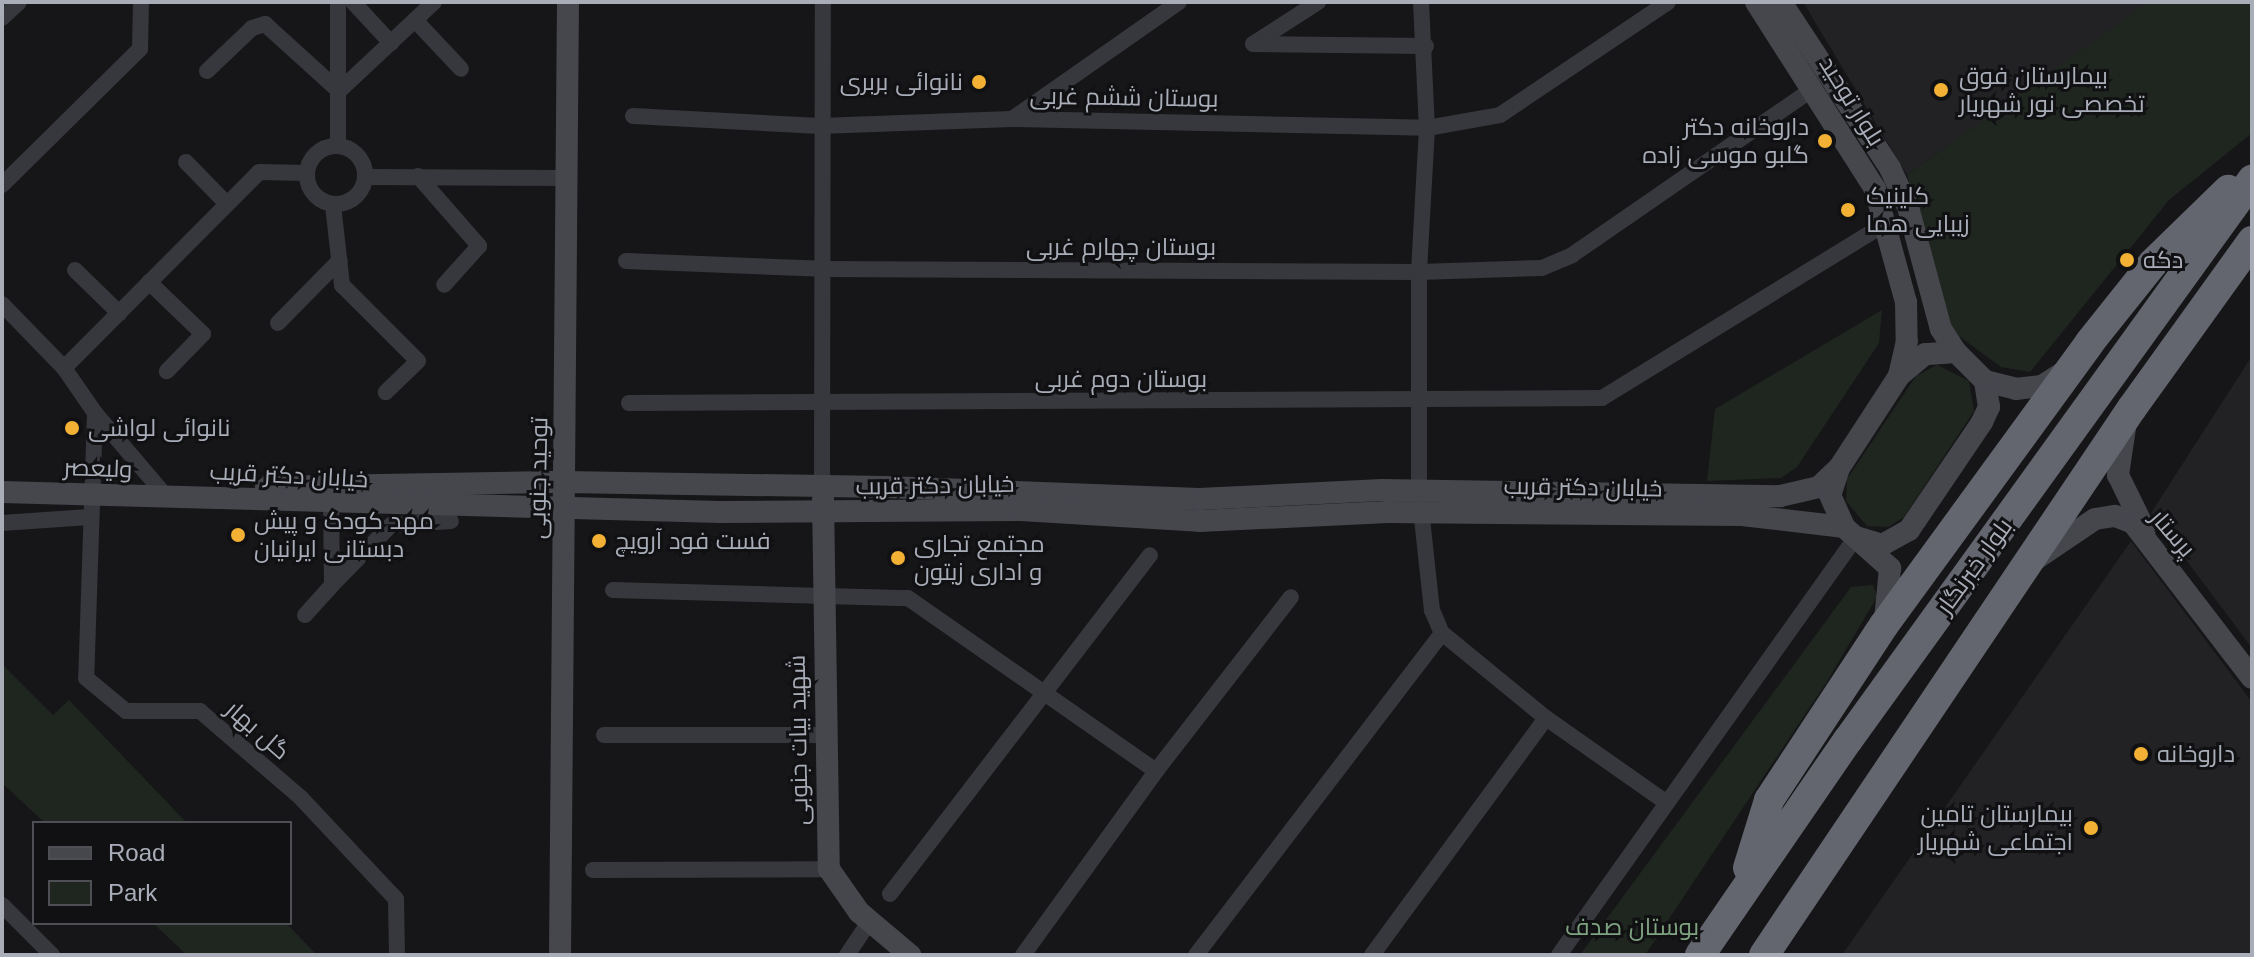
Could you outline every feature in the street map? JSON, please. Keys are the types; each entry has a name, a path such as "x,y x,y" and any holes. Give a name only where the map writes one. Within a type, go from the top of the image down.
{"highway":[{"path":"1739,895 1769,800 1884,625 2090,342 2153,263 2252,167"},
{"name":"بلوار خبرنگار","path":"1700,955 1739,895 2252,180"},
{"name":"بلوار خبرنگار","path":"1764,955 2022,569 2251,242"}],"main road":[{"name":"توحید جنوبی","path":"560,955 568,2"},
{"name":"بلوار توحید","path":"1766,3 1875,189 1906,302 1907,341 1899,376"},
{"name":"بلوار توحید","path":"1766,3 1890,168 1908,207 1941,329 1956,352 1985,381"},
{"path":"1985,381 2016,389 2042,386 2060,376 2090,342"},
{"path":"1884,625 1890,568 1850,532 1830,495 1839,468 1899,376 1925,354 1956,352"},
{"name":"خیابان دکتر قریب","path":"1420,501 1742,515 1850,532 1882,545 1909,530 1982,422 1989,407 1985,381"},
{"path":"2132,408 2119,449 2118,475 2151,542"},
{"name":"خیابان دکتر قریب","path":"193,496 240,488 564,482 1199,521 1420,501 1780,496 1819,487 1839,468"},
{"name":"ولیعصر","path":"2,492 193,496"},
{"name":"خیابان دکتر قریب","path":"193,496 331,504 563,508 823,500"},
{"name":"شهید بیات جنوبی","path":"823,500 824,735 829,869"},
{"name":"پرستار","path":"2022,569 2095,519 2115,516 2133,523 2151,542 2252,678"},
{"path":"829,869 839,889 869,922 910,955"}],"street":[{"path":"2,18 19,2"},
{"path":"2,185 140,49 141,2"},
{"path":"338,2 338,146"},
{"path":"353,2 391,43"},
{"path":"339,91 434,2"},
{"path":"823,2 820,126 823,500"},
{"path":"1012,119 1179,2"},
{"path":"1318,2 1253,44 1426,46"},
{"path":"1422,2 1427,128 1419,272 1419,402 1420,501 1426,583 1442,633 1546,718 1664,801"},
{"name":"بوستان ششم غربی","path":"633,116 820,126 1012,119 1427,128 1500,115 1668,2"},
{"path":"415,20 461,69"},
{"path":"207,71 252,28 265,24 339,91"},
{"name":"بوستان چهارم غربی","path":"626,261 822,269 1419,272 1542,268 1558,262 1814,88"},
{"path":"338,146 359,157 366,177 352,200 333,205 314,196 307,173 317,153 338,146"},
{"path":"186,162 227,204"},
{"path":"64,368 259,172 307,173"},
{"path":"418,176 479,246 444,285"},
{"path":"366,177 566,178"},
{"path":"333,205 342,285 418,361 386,392"},
{"name":"بوستان دوم غربی","path":"629,403 1419,402 1612,396 1886,223"},
{"path":"278,323 340,260"},
{"path":"75,270 119,313"},
{"path":"149,282 203,334 167,371"},
{"path":"2,304 64,368 95,413 166,496"},
{"name":"گل بهار","path":"95,413 89,517 86,678 126,711 200,711 301,798 396,899 397,955"},
{"path":"331,504 332,585"},
{"path":"2,523 89,517"},
{"path":"305,615 391,525 451,521"},
{"path":"1559,955 1850,532"},
{"path":"890,894 1150,555"},
{"path":"613,590 908,598 1156,771"},
{"path":"1023,955 1156,771 1291,597"},
{"path":"1196,955 1442,633"},
{"path":"1372,955 1546,718"},
{"path":"604,735 824,735"},
{"path":"593,870 829,869"},
{"path":"2,905 52,955"},
{"path":"847,955 869,922"}],"shaded area":[{"name":"بیمارستان فوق تخصصی نور شهریار","path":"1803,2 2142,2 2144,6 1907,175"},
{"path":"2252,356 2252,648 2151,513"},
{"name":"بیمارستان تامین اجتماعی شهریار","path":"2131,541 2252,702 2252,955 1842,955"}],"green space":[{"path":"2142,2 2252,2 2252,133 2169,200 2030,372 2001,367 1948,328 1907,175 2143,6"},
{"path":"1882,310 1879,343 1797,467 1781,478 1707,481 1715,409"},
{"path":"1937,365 1969,381 1974,411 1904,517 1888,527 1867,526 1846,501 1847,479 1916,376"},
{"name":"بوستان صدف","path":"1873,585 1877,597 1828,680 1645,955 1580,955 1851,587"},
{"path":"2,664 53,715 69,700 185,821 43,821 2,783"},
{"path":"155,925 288,925 317,955 187,955"}],"place":[{"name":"نانوائی بربری","path":"979,82"},
{"name":"بیمارستان فوق تخصصی نور شهریار","path":"1941,90"},
{"name":"داروخانه دکتر گلبو موسی زاده","path":"1825,141"},
{"name":"کلینیک زیبایی هما","path":"1848,210"},
{"name":"دکه","path":"2127,260"},
{"name":"نانوائی لواشی","path":"72,428"},
{"name":"مهد کودک و پیش دبستانی ایرانیان","path":"238,535"},
{"name":"فست فود آرویچ","path":"599,541"},
{"name":"مجتمع تجاری و اداری زیتون","path":"898,558"},
{"name":"داروخانه","path":"2141,754"},
{"name":"بیمارستان تامین اجتماعی شهریار","path":"2091,828"}]}
